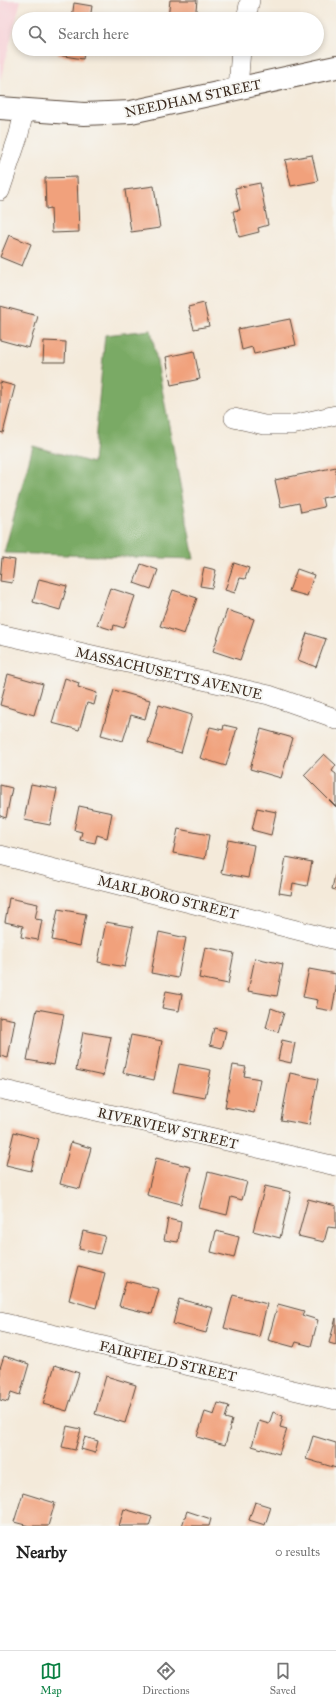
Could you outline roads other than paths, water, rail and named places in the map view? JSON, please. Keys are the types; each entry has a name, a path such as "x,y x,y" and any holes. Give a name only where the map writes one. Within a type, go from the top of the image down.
{"main road":[{"name":"NEEDHAM STREET","path":"0,108 24,111 99,114 131,112 336,67"}],"street":[{"path":"247,12 250,0"},
{"path":"238,89 240,56"},
{"path":"0,191 19,134 24,111"},
{"path":"234,418 264,425 292,425 336,415"},
{"name":"MASSACHUSETTS AVENUE","path":"0,634 269,695 329,716 336,720"},
{"name":"MARLBORO STREET","path":"0,855 336,940"},
{"name":"RIVERVIEW STREET","path":"0,1089 336,1166"},
{"name":"FAIRFIELD STREET","path":"0,1322 336,1400"}]}
